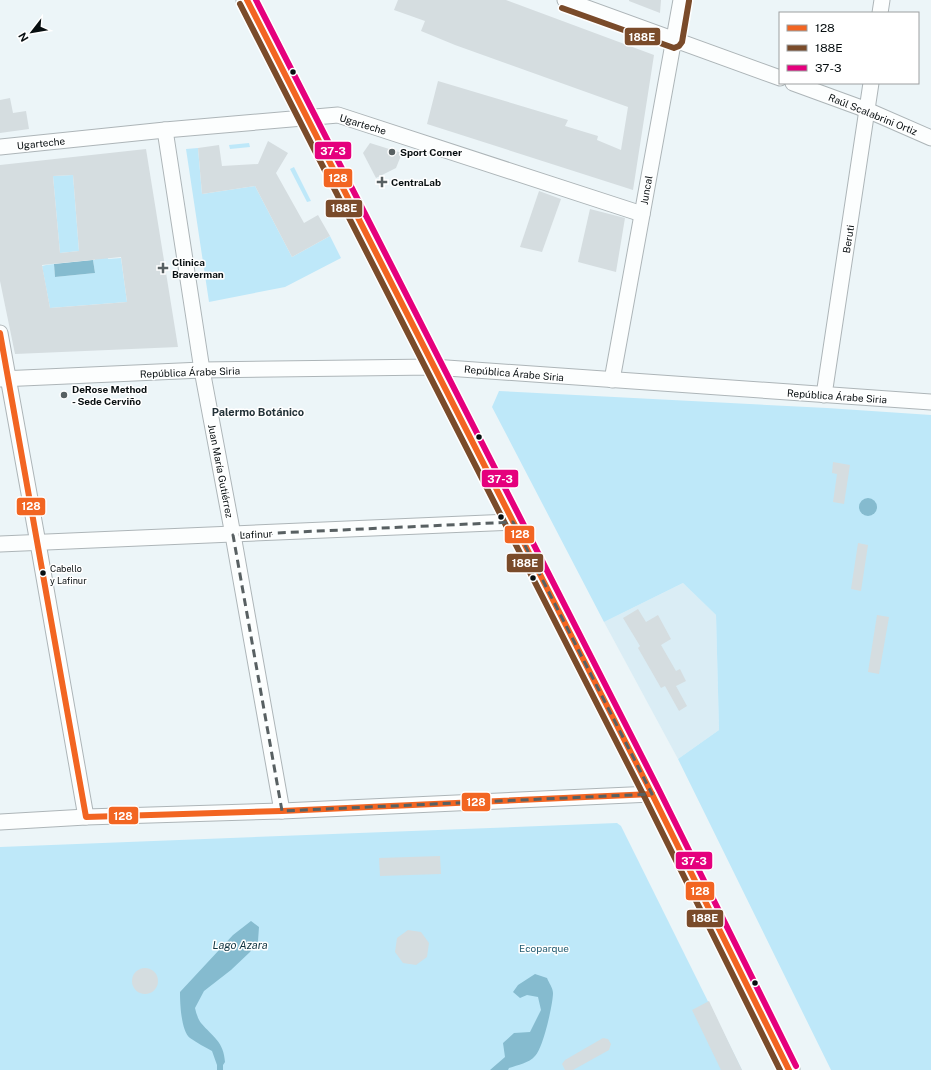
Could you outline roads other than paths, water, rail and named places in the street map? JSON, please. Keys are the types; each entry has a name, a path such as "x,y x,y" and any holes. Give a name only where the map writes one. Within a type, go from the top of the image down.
{"main road":[{"path":"247,0 652,794 789,1070"}],"street":[{"path":"565,0 779,78"},
{"name":"Juncal","path":"612,380 681,0"},
{"path":"880,12 882,0"},
{"name":"Raúl Scalabrini Ortiz","path":"796,84 867,110 931,138"},
{"name":"Beruti","path":"824,395 870,84"},
{"name":"Ugarteche","path":"0,147 165,130 338,116 642,214"},
{"name":"Juan María Gutiérrez","path":"165,130 202,370 282,812"},
{"path":"0,333 4,379 38,543 86,817"},
{"name":"República Árabe Siria","path":"4,379 202,370 433,367 931,402"},
{"name":"Lafinur","path":"0,544 512,522"},
{"path":"0,822 86,817 282,812 652,794"}],"water":[{"path":"93,260 95,273 55,277 54,264"},
{"path":"864,498 872,498 877,503 875,514 872,516 864,516 859,511 859,503"},
{"name":"Lago Azara","path":"251,921 259,927 258,941 250,952 231,970 204,991 195,1008 200,1021 223,1049 225,1062 223,1065 223,1070 217,1070 217,1065 212,1051 190,1038 187,1034 183,1023 180,992 233,935"},
{"path":"535,974 547,978 552,987 553,993 547,1026 538,1052 530,1060 523,1064 509,1068 508,1070 490,1070 505,1057 503,1043 514,1033 530,1032 541,1010 538,997 527,995 520,998 513,992 518,985"}],"place":[{"name":"Sport Corner","path":"392,152"},
{"name":"CentraLab","path":"382,182"},
{"name":"Clinica Braverman","path":"163,268"},
{"name":"DeRose Method - Sede Cerviño","path":"64,395"},
{"name":"Cabello y Lafinur","path":"43,573"}],"district":[{"name":"Palermo Botánico","path":"258,412"}],"park label":[{"name":"Ecoparque","path":"544,948"}]}
